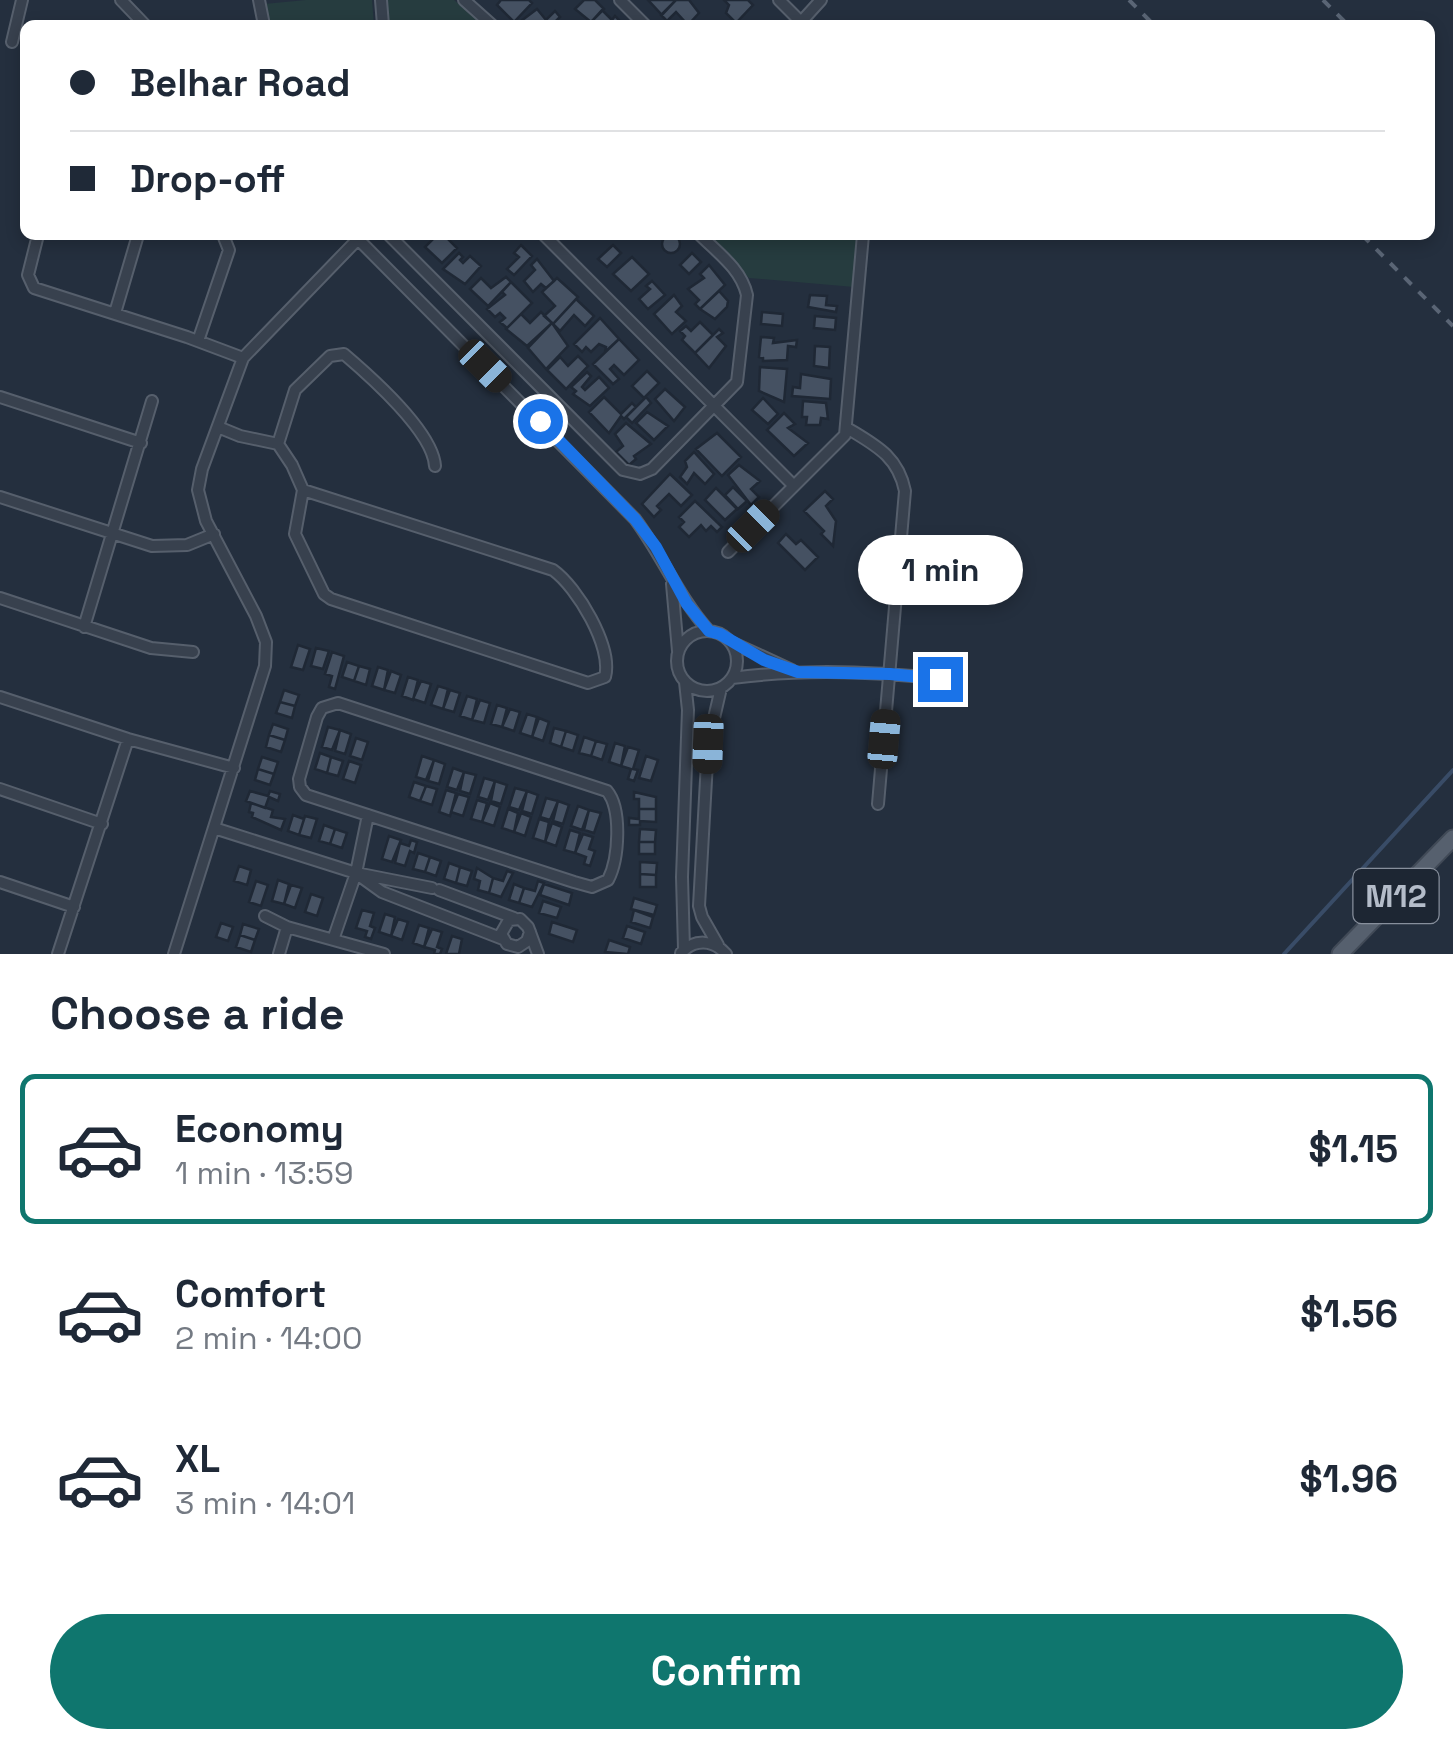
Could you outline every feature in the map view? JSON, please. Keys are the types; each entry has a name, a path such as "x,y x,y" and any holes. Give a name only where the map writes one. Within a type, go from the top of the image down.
{"main road":[{"name":"M12","path":"1340,954 1453,838"}],"street":[{"path":"12,42 22,0"},
{"path":"464,0 486,20"},
{"path":"620,0 640,20"},
{"path":"779,0 799,20"},
{"path":"804,20 821,0"},
{"path":"120,1 140,20"},
{"path":"37,240 28,274 34,288 243,358"},
{"path":"116,313 137,240"},
{"path":"198,341 229,250 225,240"},
{"path":"174,954 265,666 266,642 206,521 198,490 243,358 353,240"},
{"path":"359,240 625,508 656,547 687,604 709,631 798,672"},
{"path":"394,240 623,470 640,474 649,471 738,378 747,295 737,272 705,240"},
{"path":"549,240 794,486"},
{"path":"728,552 842,439 847,428 863,240"},
{"path":"278,444 295,390 330,356 344,354 423,434 434,456 434,466"},
{"path":"0,397 141,443"},
{"path":"84,627 152,401"},
{"path":"218,427 278,444 292,465 303,490 294,534 324,594 331,599 588,683 605,676 608,666 604,652 577,593 552,570 303,490"},
{"path":"847,428 888,453 902,473 905,491 878,804"},
{"path":"0,497 167,548 214,534"},
{"path":"671,573 678,670 696,690 708,692 732,678 798,672 940,679"},
{"path":"0,598 151,648 193,652"},
{"path":"678,651 687,638 709,631"},
{"path":"730,641 737,659 732,678"},
{"path":"685,682 688,710 682,951 704,942 722,950"},
{"path":"720,688 708,744 699,906 722,950"},
{"path":"0,697 128,739 234,768"},
{"path":"338,703 607,791 616,808 614,865 608,880 592,887 368,815 306,795 300,787 298,779 317,717 329,704 338,703"},
{"path":"58,954 128,739"},
{"path":"0,789 102,824"},
{"path":"334,938 356,873 368,815"},
{"path":"214,828 356,873 435,889 525,922 538,954"},
{"path":"356,873 382,892 502,939 526,954"},
{"path":"0,882 74,907"},
{"path":"266,916 384,954"},
{"path":"502,939 504,923 514,918"},
{"path":"279,954 288,926"},
{"path":"513,946 523,945 530,932"}],"green space":[{"path":"372,0 374,20 269,20 264,4"},
{"path":"384,0 454,0 478,20 386,20"},
{"path":"714,240 858,240 854,287 749,278"}],"building":[{"path":"501,0 532,3 516,20 497,5"},
{"path":"584,0 595,0 604,9 589,20 575,9"},
{"path":"648,0 676,0 662,15"},
{"path":"676,0 689,0 699,13 693,20 683,20 676,12 668,20 661,15"},
{"path":"724,0 748,0 753,5 739,20 733,20 726,13 729,5"},
{"path":"537,9 546,20 522,20"},
{"path":"602,10 612,20 593,20"},
{"path":"555,11 560,17 557,20 546,20"},
{"path":"432,240 449,240 457,248 442,263 425,247"},
{"path":"664,240 678,240 677,250 671,253 662,244"},
{"path":"521,245 532,256 514,275 507,269 519,257 514,253"},
{"path":"613,245 621,253 607,267 598,259"},
{"path":"459,253 463,263 470,256 481,266 465,284 443,269"},
{"path":"692,253 701,262 689,274 680,265"},
{"path":"632,257 649,274 631,291 613,274"},
{"path":"537,259 554,281 546,288 541,284 533,292 524,281 535,270 531,265"},
{"path":"709,265 725,285 700,309 695,304 699,300 688,289 704,278 700,274"},
{"path":"506,277 511,282 488,306 470,289 481,278 491,288"},
{"path":"557,278 578,297 553,324 544,316 555,306 542,292"},
{"path":"652,281 665,295 648,309 639,299 650,289 646,286"},
{"path":"511,282 532,303 507,328 500,322 505,318 500,313 495,317 487,309 505,295 502,292"},
{"path":"719,291 728,301 715,319 700,309"},
{"path":"674,295 682,306 676,312 686,321 672,334 654,314"},
{"path":"810,295 827,296 826,305 837,306 836,312 808,307"},
{"path":"576,299 594,316 585,326 574,315 560,331 553,324"},
{"path":"541,312 552,323 527,346 506,329 521,314 530,323"},
{"path":"762,312 783,314 782,326 761,324"},
{"path":"815,316 836,318 835,330 814,328"},
{"path":"600,318 619,339 605,352 606,347 599,344 591,352 586,347 582,352 574,344"},
{"path":"700,322 713,335 695,353 682,340 685,336 680,331 686,326 691,331"},
{"path":"552,323 568,346 546,369 528,348"},
{"path":"719,329 723,333 717,337 726,346 709,368 695,353"},
{"path":"761,337 774,338 773,343 797,340 796,347 788,346 787,360 763,361 759,357"},
{"path":"619,339 639,360 624,375 614,365 610,369 619,379 613,384 593,364"},
{"path":"815,346 830,347 829,368 814,366"},
{"path":"578,356 588,366 566,389 547,370 560,357 568,366"},
{"path":"760,367 787,369 784,402 759,391"},
{"path":"647,371 659,383 644,398 632,386"},
{"path":"587,372 591,376 582,387 585,390 599,377 609,388 590,406 573,394 576,391 571,387"},
{"path":"801,374 831,379 830,399 792,396 793,387 800,388"},
{"path":"665,389 685,407 674,421 655,399"},
{"path":"604,397 621,414 632,403 636,407 624,419 621,416 609,433 589,412"},
{"path":"646,397 651,403 632,423 626,417"},
{"path":"763,398 778,414 768,424 752,410"},
{"path":"803,401 826,403 828,419 821,418 820,425 806,425"},
{"path":"647,412 668,426 654,440 636,423"},
{"path":"784,413 795,424 788,428 808,443 794,456 767,430"},
{"path":"626,423 651,444 634,456 636,459 629,465 616,452 623,446 615,434"},
{"path":"717,433 741,457 722,476 696,449"},
{"path":"694,452 714,474 705,484 694,473 687,484 680,477 687,467 685,461"},
{"path":"739,465 760,481 751,489 759,497 751,505 728,475"},
{"path":"670,474 692,495 681,506 669,494 657,506 661,510 654,517 642,504"},
{"path":"733,487 747,501 738,509 725,495"},
{"path":"716,488 737,509 725,520 705,500"},
{"path":"825,491 833,499 826,506 836,521 833,546 804,511"},
{"path":"695,501 722,527 717,532 711,526 706,531 701,525 689,537 679,527 684,522 679,517"},
{"path":"786,534 796,544 801,540 818,557 805,570 778,543"},
{"path":"298,645 310,649 303,670 291,667"},
{"path":"316,648 329,651 323,669 311,666"},
{"path":"332,652 344,656 335,689 329,687 332,676 325,674"},
{"path":"347,662 359,666 354,681 342,677"},
{"path":"359,666 370,669 366,685 354,681"},
{"path":"378,667 388,670 384,690 372,686"},
{"path":"391,671 401,675 395,693 384,690"},
{"path":"408,677 418,680 413,700 402,696"},
{"path":"421,681 431,684 425,703 413,699"},
{"path":"438,686 448,689 443,709 431,705"},
{"path":"284,690 299,695 295,706 280,702"},
{"path":"450,690 460,693 454,712 443,709"},
{"path":"467,696 477,699 472,720 460,716"},
{"path":"480,700 490,703 484,723 472,720"},
{"path":"280,702 295,706 292,718 276,713"},
{"path":"497,705 507,708 502,727 491,724"},
{"path":"510,709 520,712 514,731 502,727"},
{"path":"527,714 537,717 532,737 520,733"},
{"path":"539,718 549,722 543,741 532,737"},
{"path":"273,724 288,729 285,740 269,735"},
{"path":"328,727 340,730 332,750 322,747"},
{"path":"554,728 566,731 561,747 550,743"},
{"path":"340,730 351,734 345,754 335,751"},
{"path":"566,731 578,735 573,751 561,747"},
{"path":"269,735 285,740 281,752 266,747"},
{"path":"584,737 596,741 591,756 579,753"},
{"path":"356,738 368,742 362,760 350,756"},
{"path":"596,741 607,744 602,760 591,756"},
{"path":"615,743 625,746 621,766 609,762"},
{"path":"628,747 639,750 634,781 628,779 631,769 621,766"},
{"path":"320,753 331,757 327,773 315,769"},
{"path":"422,756 434,760 426,780 416,777"},
{"path":"646,756 658,760 651,781 639,778"},
{"path":"262,757 278,762 274,774 258,769"},
{"path":"331,757 343,761 338,776 327,773"},
{"path":"434,760 445,764 439,784 428,781"},
{"path":"349,761 361,765 355,783 343,779"},
{"path":"453,768 464,772 457,790 447,787"},
{"path":"258,769 274,774 270,785 255,780"},
{"path":"464,772 476,775 470,794 460,791"},
{"path":"484,778 495,781 488,800 478,797"},
{"path":"495,781 507,785 501,804 491,801"},
{"path":"414,782 426,786 420,801 409,797"},
{"path":"426,786 437,789 432,805 420,801"},
{"path":"515,788 527,791 519,810 509,807"},
{"path":"446,790 456,793 450,816 439,812"},
{"path":"250,791 268,796 270,791 280,794 278,801 269,797 265,808 246,801"},
{"path":"527,791 538,795 532,814 522,811"},
{"path":"634,792 656,797 656,809 639,809"},
{"path":"458,794 469,797 463,816 451,812"},
{"path":"546,798 558,801 550,820 540,817"},
{"path":"477,800 487,803 482,822 471,819"},
{"path":"558,801 569,805 563,824 553,821"},
{"path":"251,803 273,810 271,817 285,819 281,830 252,817"},
{"path":"490,803 500,807 494,826 482,822"},
{"path":"578,806 589,810 582,830 571,826"},
{"path":"508,809 518,813 514,832 502,828"},
{"path":"639,809 656,809 656,822 629,825 629,818 639,819"},
{"path":"589,810 601,813 594,833 584,830"},
{"path":"521,813 531,817 525,836 514,832"},
{"path":"293,815 304,819 299,835 288,831"},
{"path":"305,816 317,819 311,838 299,835"},
{"path":"539,819 549,822 545,842 533,838"},
{"path":"552,823 562,827 556,846 545,842"},
{"path":"324,825 335,829 330,844 319,841"},
{"path":"335,829 347,833 342,848 330,844"},
{"path":"640,829 656,830 655,842 639,842"},
{"path":"570,830 580,833 575,853 564,850"},
{"path":"583,834 593,837 589,849 595,851 590,866 584,864 586,857 575,853"},
{"path":"389,836 401,840 392,862 382,859"},
{"path":"411,840 417,842 405,866 395,863 400,843 409,846"},
{"path":"639,842 655,842 655,854 639,854"},
{"path":"418,853 430,857 425,872 413,869"},
{"path":"430,857 441,861 436,876 425,872"},
{"path":"640,862 657,863 656,875 640,874"},
{"path":"449,863 460,867 456,883 444,879"},
{"path":"239,866 251,870 247,885 234,881"},
{"path":"460,867 472,871 467,886 456,883"},
{"path":"477,868 493,878 489,893 478,890 480,881 474,879"},
{"path":"507,871 513,873 501,897 489,893 493,878 503,881"},
{"path":"640,874 656,875 656,887 640,887"},
{"path":"278,880 289,884 284,904 272,901"},
{"path":"256,881 268,885 261,906 249,902"},
{"path":"538,881 544,883 532,907 519,903 524,888 535,891"},
{"path":"514,884 524,888 519,903 509,900"},
{"path":"544,884 572,893 569,905 540,895"},
{"path":"291,885 302,888 295,908 284,904"},
{"path":"311,894 323,898 317,916 305,912"},
{"path":"634,898 657,905 654,915 631,909"},
{"path":"543,901 561,907 557,918 539,913"},
{"path":"362,910 374,913 371,939 365,937 367,931 356,928"},
{"path":"634,910 653,917 650,928 631,922"},
{"path":"385,914 395,917 391,936 379,932"},
{"path":"398,919 408,922 402,940 391,936"},
{"path":"552,922 577,930 573,942 549,934"},
{"path":"221,923 233,927 228,941 216,937"},
{"path":"243,924 259,929 255,940 240,935"},
{"path":"419,925 429,928 424,947 413,943"},
{"path":"627,926 645,932 641,944 623,938"},
{"path":"432,929 442,932 437,947 442,949 440,954 424,947"},
{"path":"240,935 255,940 251,952 236,947"},
{"path":"452,936 462,939 459,954 446,954"},
{"path":"609,940 630,947 628,954 605,952"}],"waterway":[{"path":"1284,954 1453,770"}],"railway":[{"path":"1129,0 1149,20"},
{"path":"1323,0 1343,20"},
{"path":"1367,240 1453,326"}],"route":[{"path":"540,421 635,519 656,547 687,604 709,631 764,660 798,672 940,679"}]}
